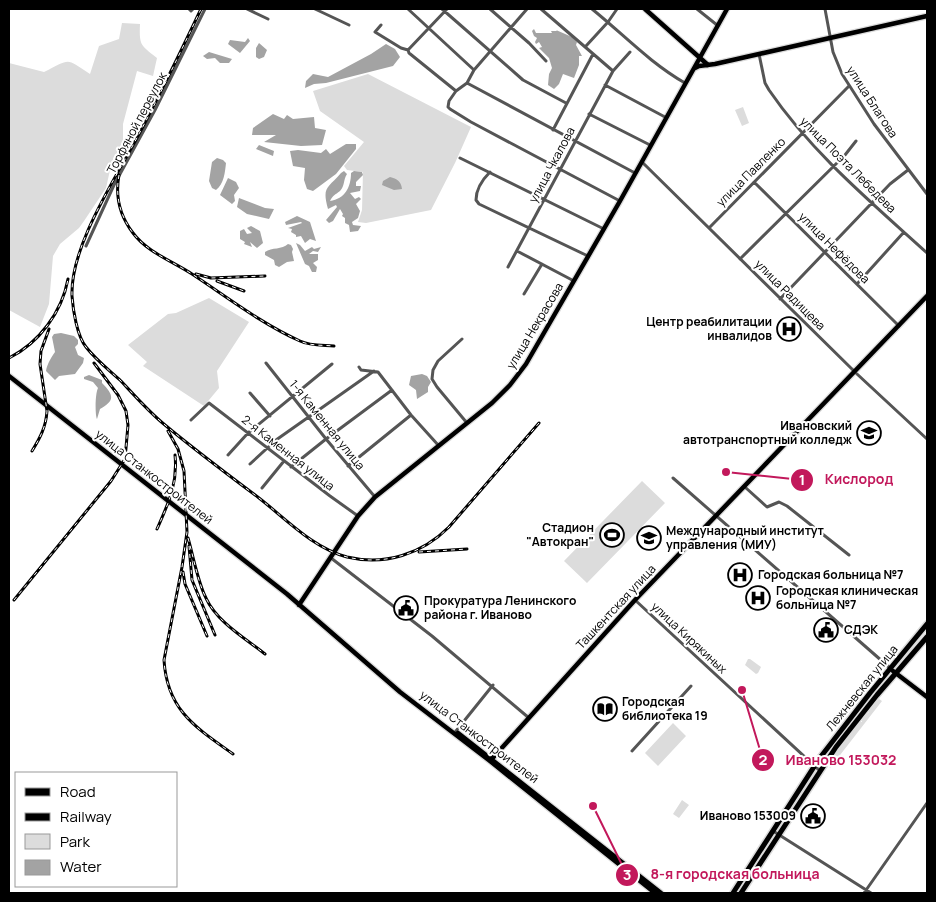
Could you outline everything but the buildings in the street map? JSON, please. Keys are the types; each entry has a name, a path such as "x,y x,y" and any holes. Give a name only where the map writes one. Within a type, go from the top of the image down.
{"highway":[{"name":"Лежневская улица","path":"733,893 814,766 927,624"},
{"name":"Лежневская улица","path":"741,893 819,770 853,725 927,637"}],"main road":[{"path":"646,9 689,47 699,59 708,65"},
{"name":"улица Некрасова","path":"300,604 358,516 375,497 492,403 510,385 526,364 727,9"},
{"path":"692,70 698,66 927,16"},
{"name":"Ташкентская улица","path":"492,761 636,601 927,298"},
{"name":"улица Станкостроителей","path":"9,376 300,604 359,656 456,731 655,893"},
{"name":"улица Станкостроителей","path":"300,604 357,657 400,692 661,893"},
{"path":"891,668 927,696"}],"street":[{"path":"189,9 193,9"},
{"name":"Торфяной переулок","path":"86,246 114,184 155,110 204,9"},
{"path":"247,9 268,18"},
{"path":"315,9 350,26"},
{"path":"408,9 474,70"},
{"path":"408,50 445,9 523,80 566,104"},
{"path":"490,9 529,42 546,61"},
{"path":"527,9 474,70 466,82 456,91 449,101 448,107 472,122 620,201"},
{"path":"541,9 613,71"},
{"path":"592,9 652,61 672,76 685,82"},
{"path":"586,46 618,9"},
{"path":"697,9 717,25"},
{"name":"улица Благова","path":"825,9 829,37 835,59 849,86 874,124 927,194"},
{"path":"381,25 375,32 401,48 408,50 409,53 456,91"},
{"name":"улица Чкалова","path":"508,267 605,85 613,71 630,52"},
{"name":"улица Поэта Лебедева","path":"758,53 765,83 802,134 872,204 927,253"},
{"path":"553,130 593,54"},
{"path":"466,82 635,173"},
{"path":"605,85 666,117"},
{"name":"улица Павленко","path":"709,228 849,86"},
{"path":"589,114 650,145"},
{"path":"740,260 845,155 856,141"},
{"path":"460,158 604,228"},
{"name":"улица Радищева","path":"641,162 927,440"},
{"path":"780,299 890,184 908,170"},
{"path":"490,172 484,178 476,195 476,200 479,204 588,256"},
{"name":"улица Нефёдова","path":"754,182 900,327"},
{"path":"857,284 904,232"},
{"path":"517,251 574,281"},
{"path":"524,294 542,264"},
{"path":"462,339 438,361 433,370 432,379 467,423"},
{"name":"1-я Каменная улица","path":"266,364 375,497"},
{"path":"228,455 248,433 293,398 332,364"},
{"path":"359,367 361,370 374,370 378,372 439,446"},
{"path":"250,464 266,448 374,370"},
{"path":"291,467 392,390"},
{"path":"250,393 270,416"},
{"name":"2-я Каменная улица","path":"191,420 209,402 266,448 358,516"},
{"path":"348,466 412,415"},
{"path":"262,488 284,461"},
{"path":"673,478 891,668"},
{"path":"745,487 767,507 779,502 787,506 849,555"},
{"path":"331,558 406,615 493,685 530,718"},
{"name":"улица Кирякиных","path":"636,601 819,770"},
{"path":"456,731 493,685"},
{"path":"632,751 691,686"},
{"path":"866,892 926,806"},
{"path":"773,830 866,892 872,893"}],"green space":[{"path":"122,23 140,24 142,44 157,58 153,76 137,71 123,124 123,140 110,170 106,188 79,228 60,244 53,256 49,304 40,327 9,310 9,63 44,72 59,64 68,62 90,74 99,46 119,39"},
{"path":"368,74 471,127 431,210 366,223 358,222 362,210 363,172 347,170 344,166 364,142 320,111 313,91"},
{"path":"743,107 749,123 742,126 735,110"},
{"path":"209,298 249,322 217,371 219,388 204,406 143,366 147,362 128,345 168,314 176,313"},
{"name":"Стадион \"Автокран\"","path":"642,481 665,503 587,583 564,561"},
{"path":"748,659 761,667 758,673 756,674 745,665"},
{"path":"879,699 882,701 830,768 828,763"},
{"path":"673,723 686,736 658,766 645,753"},
{"path":"682,800 689,805 679,818 673,814"}],"water":[{"path":"534,29 536,33 552,33 551,31 556,30 572,37 577,42 576,45 582,56 579,56 579,65 574,78 563,74 559,84 554,89 548,85 549,74 552,68 549,58 539,48 542,47 539,42 536,44 535,42 537,38 532,31"},
{"path":"248,38 250,41 240,53 228,44 230,40 245,42"},
{"path":"259,43 267,50 264,57 259,59 256,57 256,48"},
{"path":"386,44 395,49 400,57 393,66 326,83 314,84 305,88 306,81 313,74 328,77"},
{"path":"209,52 232,59 229,63 220,63 215,58 207,59 203,56"},
{"path":"273,114 284,119 287,115 293,119 314,117 315,128 326,130 322,145 301,146 264,142 276,135 252,135 253,128"},
{"path":"346,144 356,144 356,149 336,174 313,191 307,189 304,180 305,168 293,166 290,151 298,150 321,153 326,149 330,154"},
{"path":"259,145 274,151 273,156 256,149"},
{"path":"217,158 226,163 225,174 216,190 212,188 209,181 212,162"},
{"path":"344,171 347,174 343,187 330,201 340,198 346,192 350,183 351,173 354,171 362,172 363,175 356,182 356,186 361,186 360,191 350,193 355,199 359,197 361,199 356,204 360,211 358,218 352,222 353,225 361,226 358,231 350,232 349,225 345,223 345,218 342,216 343,214 340,209 333,221 329,223 326,220 337,207 336,205 328,209 327,189"},
{"path":"390,177 401,184 402,189 394,190 382,185 383,181"},
{"path":"228,178 236,182 239,188 234,195 235,201 232,204 220,195"},
{"path":"239,198 265,208 274,209 269,219 247,214 237,207"},
{"path":"297,216 310,222 316,241 310,239 305,243 301,236 296,237 291,232 292,229 288,228 302,223 286,225 285,222"},
{"path":"251,226 260,231 263,243 257,248 250,242 252,247 244,244 245,242 240,239 240,231 244,229 247,234 252,233 247,228"},
{"path":"296,243 305,251 312,247 314,249 321,247 318,252 313,251 309,254 318,254 318,260 313,263 317,267 316,272 312,272 309,266 305,264"},
{"path":"288,244 293,249 294,261 287,262 279,267 275,265 274,260 265,255 265,252 268,250"},
{"path":"61,333 74,336 78,340 78,344 75,347 78,355 84,358 83,363 75,374 59,376 55,380 46,371 48,363 55,352 52,337 54,334"},
{"path":"422,374 427,376 431,382 428,392 417,399 416,390 409,385 411,376"},
{"path":"89,375 102,380 102,383 111,395 110,401 100,409 97,419 96,395 98,388 93,382 84,379 84,377"}],"railway":[{"path":"201,9 155,103 96,213 78,256 73,276 72,296 78,330 86,347 159,420 199,453 311,540 335,553 347,557 375,560 389,559 415,551 427,544 449,527 539,423"},
{"path":"119,175 118,198 122,213 133,233 145,246 286,334 308,344 334,346"},
{"path":"196,274 211,278 265,276"},
{"path":"9,358 30,344 48,325 55,315 68,279"},
{"path":"217,281 244,291"},
{"path":"32,451 42,432 47,411 40,364 41,351 49,329"},
{"path":"14,600 111,481 125,459 128,425 126,411 118,395 94,363"},
{"path":"168,431 178,449 184,471 187,532 164,660 166,677 177,705 185,716 195,726 233,754"},
{"path":"157,529 174,485 175,455"},
{"path":"188,538 201,585 211,607 232,629 265,654"},
{"path":"189,546 192,580 215,635"},
{"path":"419,552 467,549"},
{"path":"183,572 185,584 207,636"}],"place":[{"name":"Центр реабилитации инвалидов","path":"789,329"},
{"name":"Ивановский автотранспортный колледж","path":"869,433"},
{"name":"Кислород","path":"726,472"},
{"name":"Стадион \"Автокран\"","path":"612,535"},
{"name":"Международный институт управления (МИУ)","path":"649,538"},
{"name":"Городская больница №7","path":"740,575"},
{"name":"Городская клиническая больница №7","path":"758,598"},
{"name":"Прокуратура Ленинского района г. Иваново","path":"406,608"},
{"name":"СДЭК","path":"826,630"},
{"name":"Иваново 153032","path":"742,690"},
{"name":"Городская библиотека 19","path":"605,709"},
{"name":"8-я городская больница","path":"593,806"},
{"name":"Иваново 153009","path":"813,816"}]}
